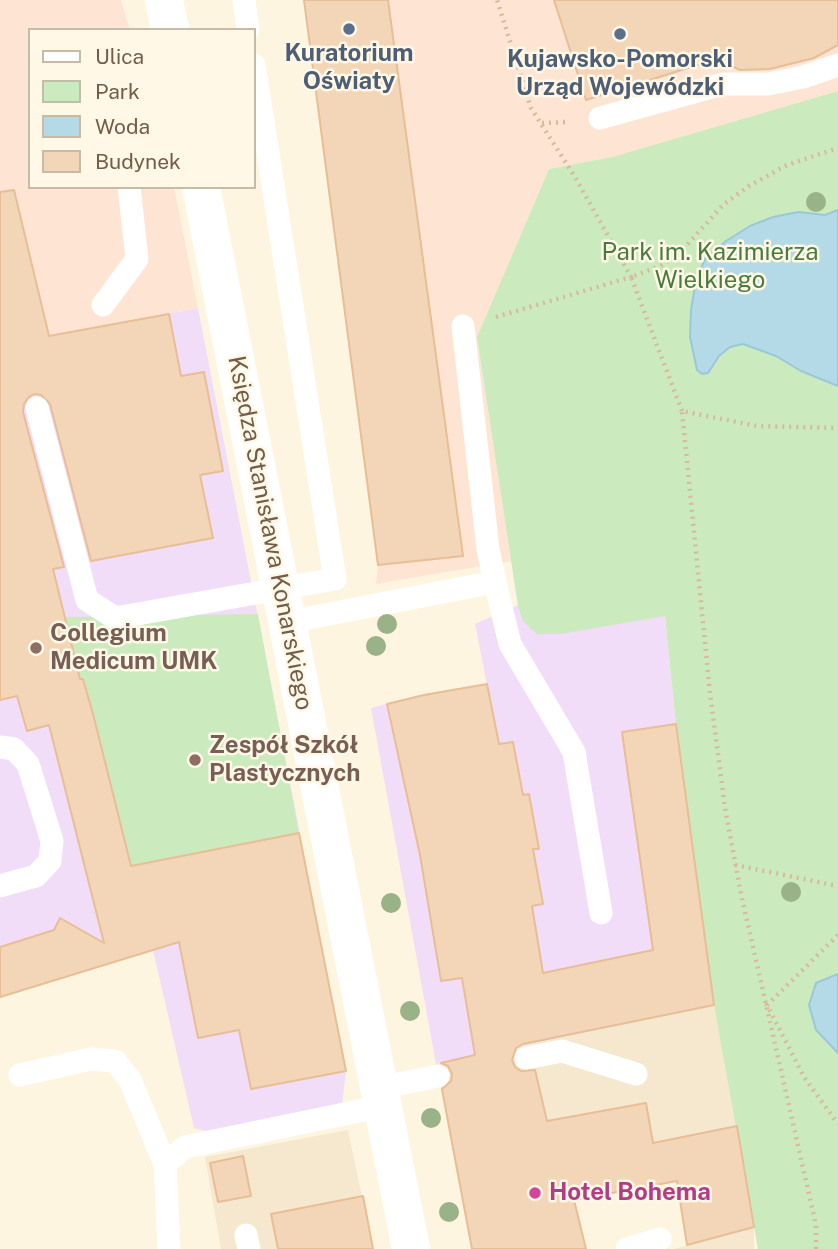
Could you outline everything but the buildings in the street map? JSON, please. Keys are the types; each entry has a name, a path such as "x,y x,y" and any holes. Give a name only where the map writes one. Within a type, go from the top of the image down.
{"street":[{"path":"164,0 170,28"},
{"name":"Księdza Stanisława Konarskiego","path":"201,189 411,1249"}],"lane":[{"path":"244,0 248,28"},
{"path":"600,118 714,86 768,83 803,77 838,65"},
{"path":"256,78 335,579 284,605"},
{"path":"103,305 137,259 129,189"},
{"path":"463,326 488,549 495,582 510,644 574,752 601,913"},
{"path":"37,408 87,600 114,618 284,605 495,582"},
{"path":"0,747 14,750 28,764 52,841 50,860 36,876 0,886"},
{"path":"526,1058 562,1051 636,1074"},
{"path":"20,1074 91,1059 115,1061 130,1080 165,1164 169,1249"},
{"path":"165,1164 186,1147 381,1097 438,1076"},
{"path":"627,1249 660,1239"}],"path":[{"path":"496,0 531,108 575,177 631,277 682,411 710,693 735,864 816,1225 816,1249"},
{"path":"463,326 545,304 660,266 677,256 723,205 749,186 787,164 838,148"},
{"path":"682,411 757,426 838,428"},
{"path":"735,864 838,886"},
{"path":"767,1004 838,935"},
{"path":"767,1004 804,1077 838,1124"}],"shaded area":[{"path":"0,0 121,0 129,28 28,28 28,189 174,189 198,308 54,336 0,351"},
{"name":"Kujawsko-Pomorski Urząd Wojewódzki","path":"304,0 838,0 838,91 612,157 549,169 477,337 511,561 376,584 378,565"},
{"name":"Zespół Szkół Plastycznych","path":"198,308 346,1071 342,1105 210,1132 194,1128 153,950 0,997 0,351 54,336"},
{"path":"477,337 665,616 676,725 714,1005 436,1064 371,708 424,694 487,685 475,624 518,605"},
{"path":"714,1005 737,1126 458,1180 436,1064"},
{"path":"348,1130 373,1249 221,1249 205,1157"},
{"path":"754,1227 754,1249 674,1249 707,1240"}],"green space":[{"name":"Park im. Kazimierza Wielkiego","path":"838,91 838,1249 758,1249 714,1005 676,725 665,616 561,634 537,634 523,621 518,606 477,337 549,169 612,157"},
{"path":"258,614 299,833 163,859 133,872 84,679 80,679 65,617"}],"water":[{"path":"838,210 838,386 801,371 776,356 743,344 730,347 719,356 708,373 702,374 697,370 690,337 691,310 696,280 705,259 750,226 773,217 798,212 825,215"},
{"path":"838,974 838,1053 816,1030 809,1005 816,983"}],"place":[{"name":"Kuratorium Oświaty","path":"349,29"},
{"name":"Kujawsko-Pomorski Urząd Wojewódzki","path":"620,34"},
{"name":"Collegium Medicum UMK","path":"36,648"},
{"name":"Zespół Szkół Plastycznych","path":"195,760"},
{"name":"Hotel Bohema","path":"535,1193"}]}
